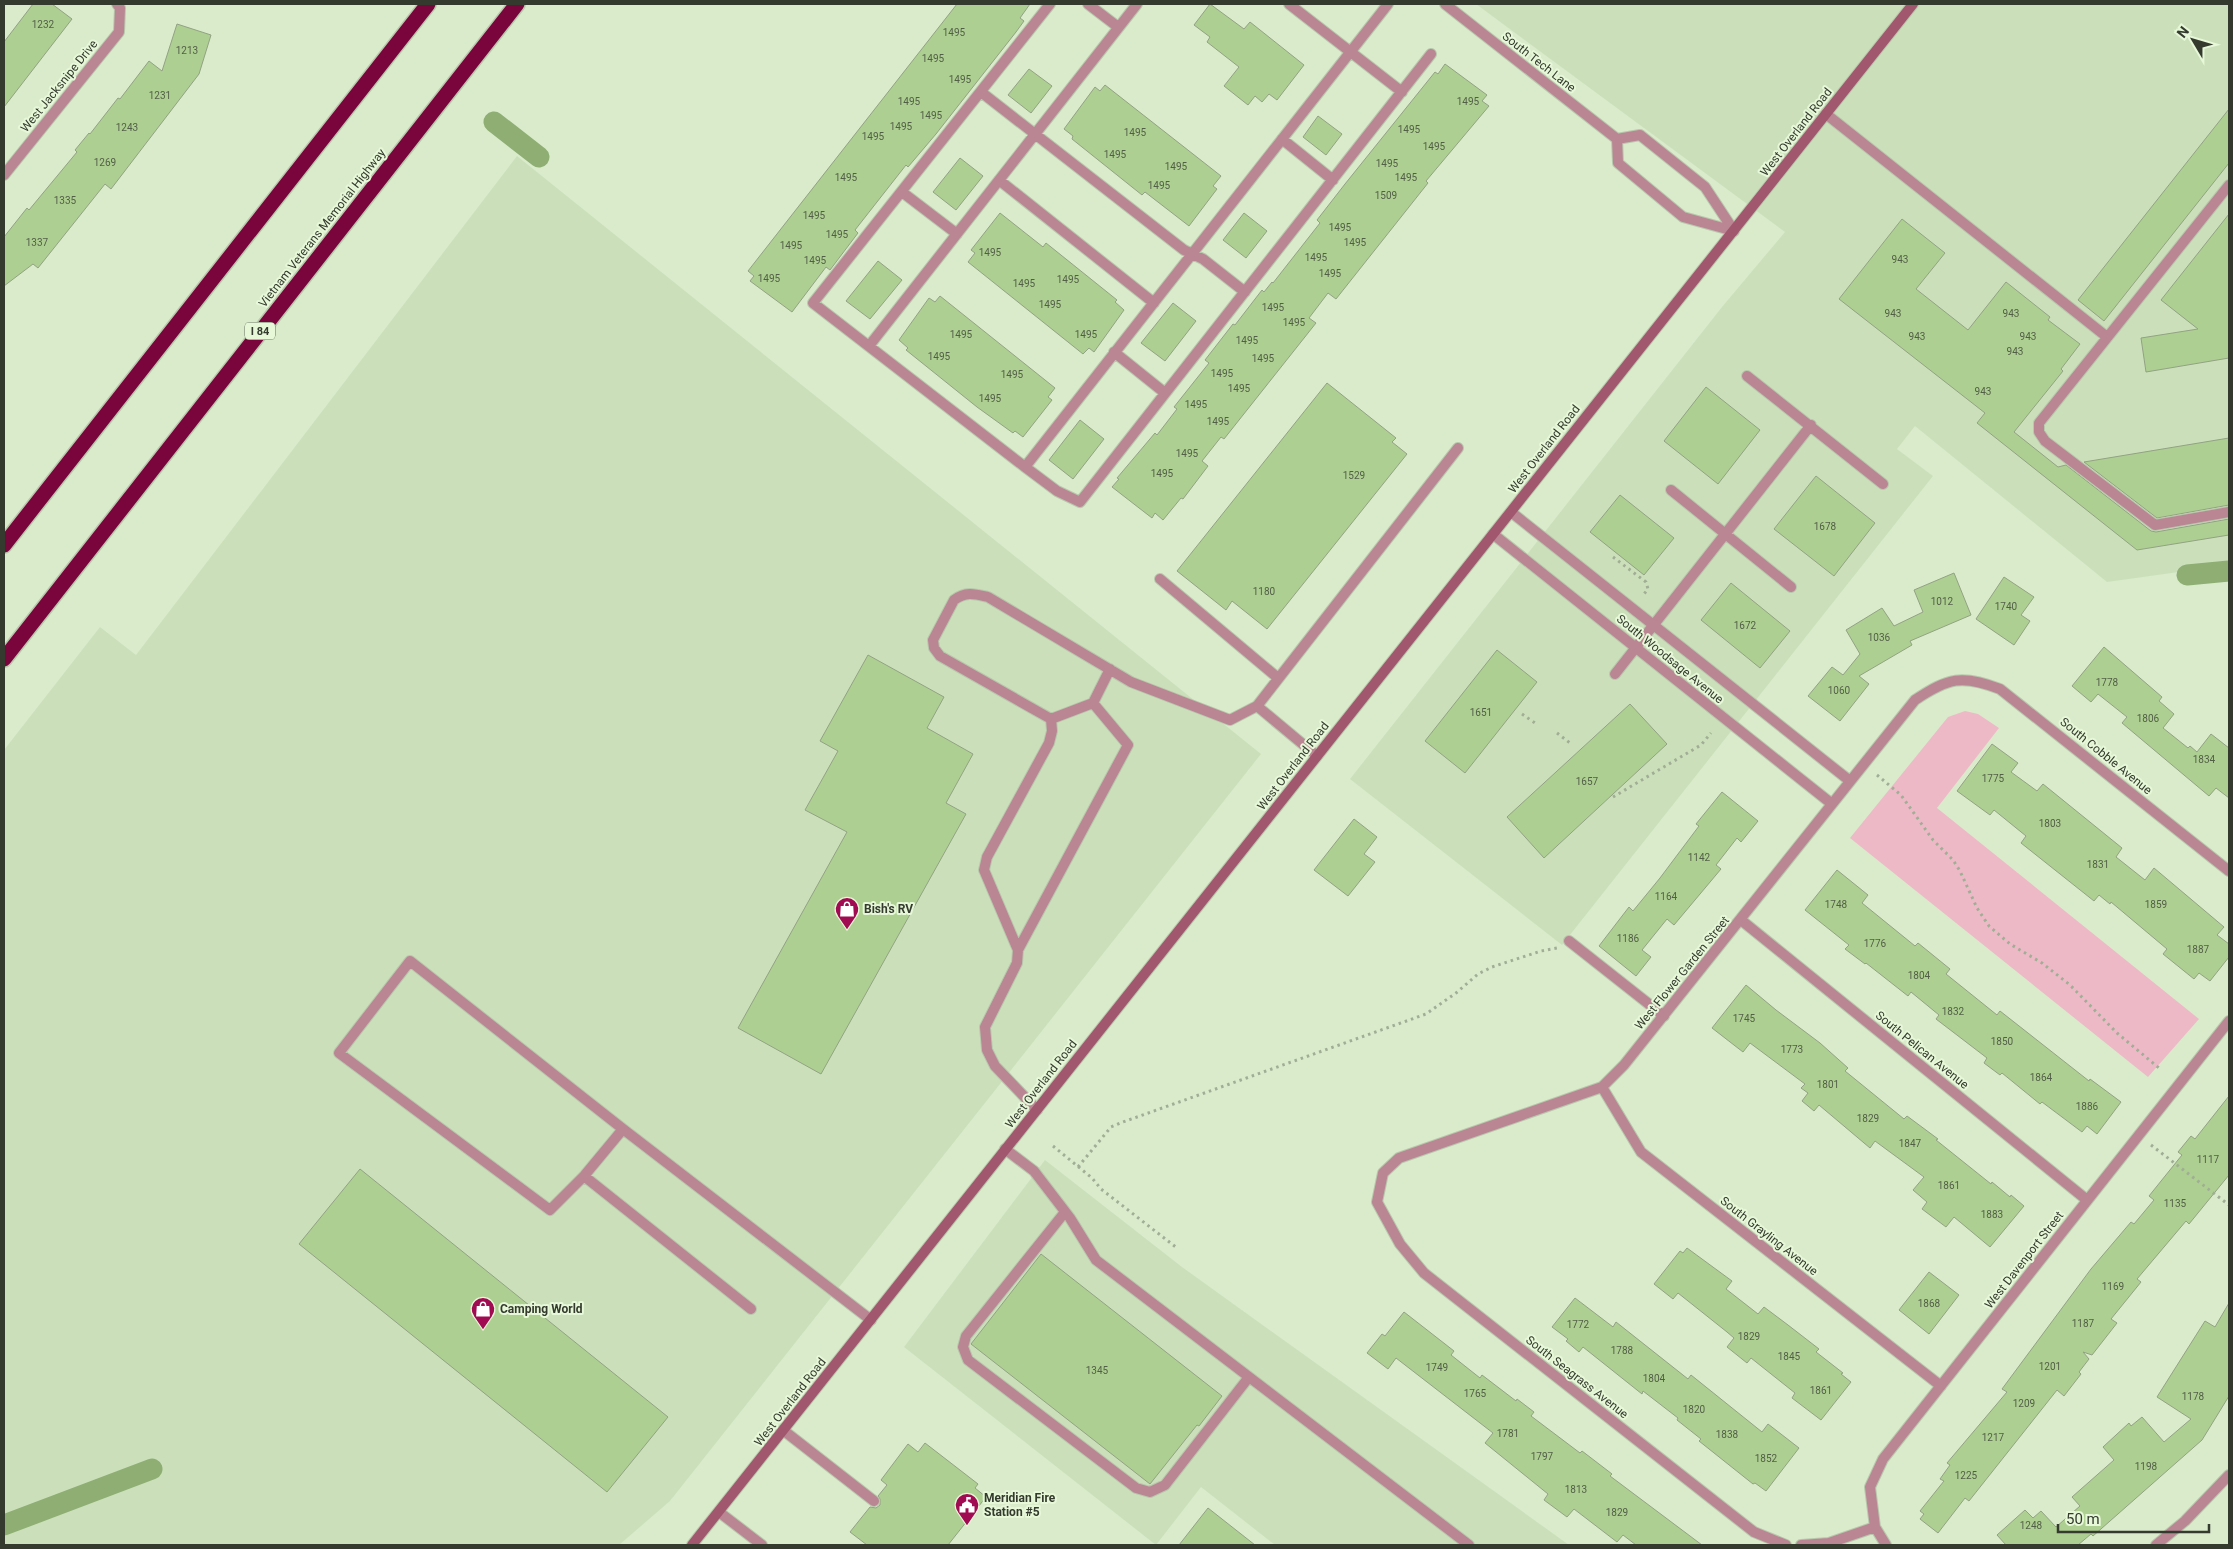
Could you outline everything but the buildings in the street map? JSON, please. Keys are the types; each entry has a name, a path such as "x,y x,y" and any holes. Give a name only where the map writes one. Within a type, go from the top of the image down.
{"highway":[{"path":"4,545 428,4"},
{"name":"Vietnam Veterans Memorial Highway","path":"4,659 516,4"}],"street":[{"path":"1050,4 813,303 1025,467 1057,490 1080,502 1432,54"},
{"path":"1088,4 1118,27"},
{"path":"869,346 1137,4"},
{"path":"1289,4 1402,92"},
{"path":"1025,467 1388,4"},
{"name":"South Tech Lane","path":"1445,4 1617,139"},
{"name":"West Overland Road","path":"692,1545 1914,4"},
{"name":"West Jacksnipe Drive","path":"4,175 119,32 119,6"},
{"path":"981,92 1184,250 1203,259 1245,292"},
{"path":"1826,114 2107,337"},
{"path":"1640,135 1705,187 1734,231 1683,217 1618,164 1617,139 1640,135"},
{"path":"1282,139 1332,180"},
{"path":"999,180 1154,303"},
{"path":"2229,185 2039,423 2039,432 2042,436 2155,526 2229,512"},
{"path":"902,192 957,234"},
{"path":"1114,352 1165,393"},
{"path":"1747,376 1883,484"},
{"path":"1615,674 1810,425"},
{"path":"1051,719 940,656 934,648 933,640 954,600 970,593 988,597 1131,682 1230,720 1257,706 1458,448"},
{"path":"1671,490 1791,587"},
{"name":"South Woodsage Avenue","path":"1511,512 1850,781"},
{"name":"South Woodsage Avenue","path":"1493,534 1832,804"},
{"path":"1160,580 1278,678"},
{"path":"1051,719 1093,703 1110,669"},
{"name":"West Flower Garden Street","path":"1377,1202 1383,1173 1399,1158 1602,1087 1624,1066 1915,700 1935,686 1958,679"},
{"name":"South Cobble Avenue","path":"1958,679 1979,680 2000,689 2229,871"},
{"path":"1037,1110 995,1066 987,1050 985,1027 1017,963 1018,950 1128,745 1093,703"},
{"path":"1257,706 1318,756"},
{"path":"1018,950 984,870 987,857 1049,743 1052,731 1051,719"},
{"name":"South Pelican Avenue","path":"1741,920 2087,1200"},
{"path":"1569,941 1664,1016"},
{"path":"623,1129 584,1176 550,1210 339,1053 410,961 623,1129 871,1320"},
{"name":"West Davenport Street","path":"1875,1528 1870,1487 1883,1459 2229,1021"},
{"name":"South Grayling Avenue","path":"1602,1087 1641,1152 1941,1386"},
{"path":"1005,1149 1034,1171 1066,1212 1096,1260 1469,1545"},
{"path":"584,1176 751,1309"},
{"name":"South Seagrass Avenue","path":"1377,1202 1400,1244 1424,1273 1754,1532 1786,1545"},
{"path":"1066,1212 966,1336 963,1348 968,1360 1136,1488 1150,1492 1165,1485 1249,1377"},
{"path":"783,1430 874,1501"},
{"path":"2156,1545 2185,1521 2229,1475"},
{"path":"719,1512 762,1545"},
{"path":"1801,1545 1828,1543 1875,1528 1886,1545"}],"path":[{"path":"1613,557 1646,582 1648,589 1644,594"},
{"path":"1522,714 1535,723"},
{"path":"1557,733 1570,743"},
{"path":"1613,797 1701,745 1711,733"},
{"path":"1877,775 1901,795 1933,840 1953,860 1977,908 1989,926 2010,944 2042,963 2070,985 2117,1033 2159,1068"},
{"path":"1078,1166 1112,1128 1123,1122 1426,1014 1456,993 1478,974 1492,967 1563,946 1569,941"},
{"path":"2151,1145 2229,1204"},
{"path":"1052,1146 1078,1166 1101,1189 1176,1248"}],"shaded area":[{"path":"1476,4 2229,4 2229,565 2107,582 1915,426 1897,449 1933,476 1562,945 1350,779 1722,307 1785,232"},
{"path":"517,156 1261,754 670,1501 619,1545 4,1545 4,750 100,627 136,655"},
{"path":"1965,711 1978,714 1999,728 1937,808 2199,1019 2148,1077 1850,838 1948,717"},
{"path":"1045,1160 1182,1267 1569,1545 1275,1545 1201,1487 1156,1545 904,1347"}],"waterway":[{"path":"494,122 539,157"},
{"path":"2187,575 2229,571"},
{"path":"4,1525 152,1469"}],"place":[{"name":"Bish's RV","path":"847,930"},
{"name":"Camping World","path":"483,1330"},
{"name":"Meridian Fire Station #5","path":"967,1526"}]}
